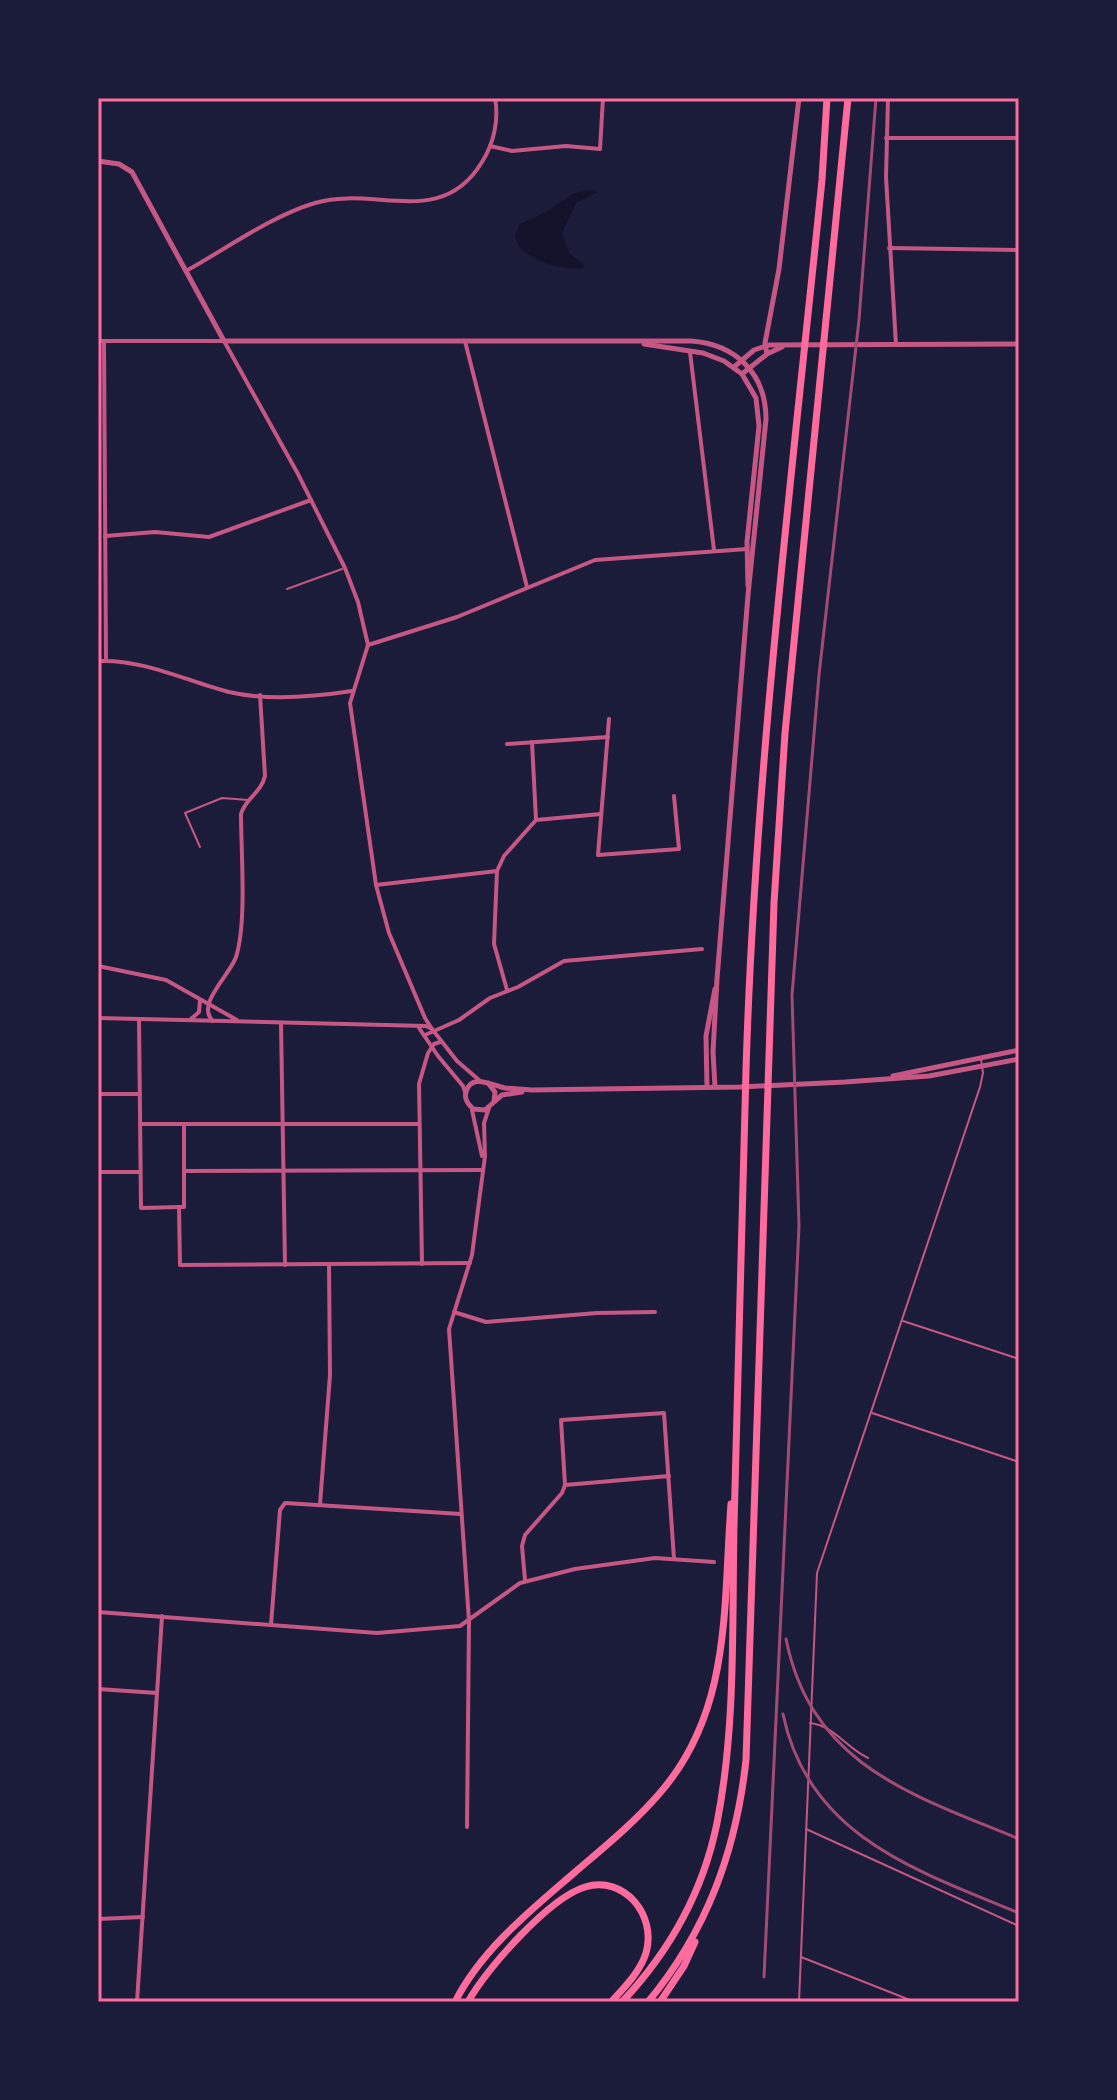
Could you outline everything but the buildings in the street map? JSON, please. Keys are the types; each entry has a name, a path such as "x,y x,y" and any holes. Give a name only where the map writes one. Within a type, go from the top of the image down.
{"highway":[{"path":"622,2002 677,1930 699,1883 712,1845 726,1759 745,1096 759,802 809,311 827,98"},
{"path":"660,2002 684,1966 708,1911 728,1856 742,1793 749,1716 766,1077 774,903 785,733 829,314 848,98"},
{"path":"455,2002 465,1983 489,1952 645,1810 687,1756 704,1721 716,1680 729,1592"},
{"path":"468,2002 495,1963 545,1913 573,1892 597,1885 614,1888 632,1898 642,1911 648,1930 642,1962 611,2002"},
{"path":"648,2002 684,1954 708,1911"}],"street":[{"path":"186,271 288,214 316,203 353,197 411,203 440,198 476,172 490,146 496,121 495,98"},
{"path":"490,146 512,151 566,146 600,149 603,98"},
{"path":"767,354 765,346 779,269 799,98"},
{"path":"888,98 889,248 896,345"},
{"path":"886,138 1019,138"},
{"path":"98,161 119,164 132,172 345,568 358,602 368,645 350,703 376,885 389,933 425,1018 470,1075 503,1087 531,1090 734,1087 929,1076 1019,1059"},
{"path":"889,248 1019,250"},
{"path":"106,660 101,342 639,343 660,340 707,343 728,350 741,359 751,369 762,390 766,419 748,595 717,979 713,1052 715,1087"},
{"path":"465,341 527,587"},
{"path":"639,343 714,356 742,374 755,394 760,414 747,549 748,595"},
{"path":"734,367 741,359 765,346 1019,344"},
{"path":"742,374 767,354 783,347"},
{"path":"690,352 714,550"},
{"path":"98,492 105,492"},
{"path":"105,536 151,532 212,537 311,500"},
{"path":"368,645 457,617 584,563 601,559 747,549"},
{"path":"98,661 142,665 226,691 296,697 352,691"},
{"path":"213,1021 208,1016 207,1003 231,967 237,953 241,925 241,814 243,807 261,789 265,770 260,695"},
{"path":"609,719 598,855 679,849 674,796"},
{"path":"507,744 608,737"},
{"path":"532,742 536,820"},
{"path":"507,991 493,938 497,871 504,856 536,820 601,814"},
{"path":"376,885 497,871"},
{"path":"425,1035 432,1029 459,1020 490,998 564,961 702,949"},
{"path":"98,966 160,978 200,998 228,1017 251,1022"},
{"path":"707,1087 706,1036 717,979"},
{"path":"185,1021 198,1015 200,998"},
{"path":"98,1018 426,1026 432,1029"},
{"path":"139,1019 141,1208 184,1207 184,1124"},
{"path":"281,1023 285,1265"},
{"path":"417,1027 463,1086 480,1142 483,1170"},
{"path":"422,1264 420,1079 432,1047 436,1042 442,1042"},
{"path":"885,1078 1019,1050"},
{"path":"466,1094 471,1084 484,1082"},
{"path":"467,1827 469,1621 449,1342 454,1312 470,1263 483,1170 484,1123 495,1092 484,1082"},
{"path":"471,1107 480,1111 502,1095 531,1090"},
{"path":"98,1094 140,1094"},
{"path":"140,1124 419,1124"},
{"path":"184,1171 483,1170"},
{"path":"98,1172 140,1172"},
{"path":"179,1207 180,1265 470,1263"},
{"path":"320,1504 330,1364 329,1264"},
{"path":"454,1312 486,1322 597,1313 655,1312"},
{"path":"525,1580 522,1546 525,1535 562,1493 565,1485 561,1420 664,1413 674,1559"},
{"path":"565,1485 669,1476"},
{"path":"271,1625 280,1507 288,1502 461,1514"},
{"path":"98,1612 384,1633 456,1627 525,1580 646,1559 714,1562"},
{"path":"137,2002 162,1616"},
{"path":"98,1689 157,1693"},
{"path":"98,1919 143,1917"}],"lane":[{"path":"287,589 345,568"},
{"path":"200,847 185,813 222,798 250,800"},
{"path":"799,2002 817,1573 980,1087 981,1058"},
{"path":"901,1320 1019,1359"},
{"path":"871,1412 1019,1462"},
{"path":"810,1723 832,1730 857,1753 868,1758"},
{"path":"806,1829 1019,1926"},
{"path":"801,1957 915,2002"}],"shaded area":[{"path":"598,192 576,203 562,233 569,253 584,265 583,269 542,262 524,251 515,235 520,224 546,212 572,194"}],"railway":[{"path":"764,1977 799,1226 792,995 819,675 859,320 876,98"},
{"path":"786,1639 799,1683 819,1718 843,1747 906,1790 1019,1839"},
{"path":"783,1714 796,1756 816,1791 842,1820 872,1844 906,1864 1019,1913"}]}
